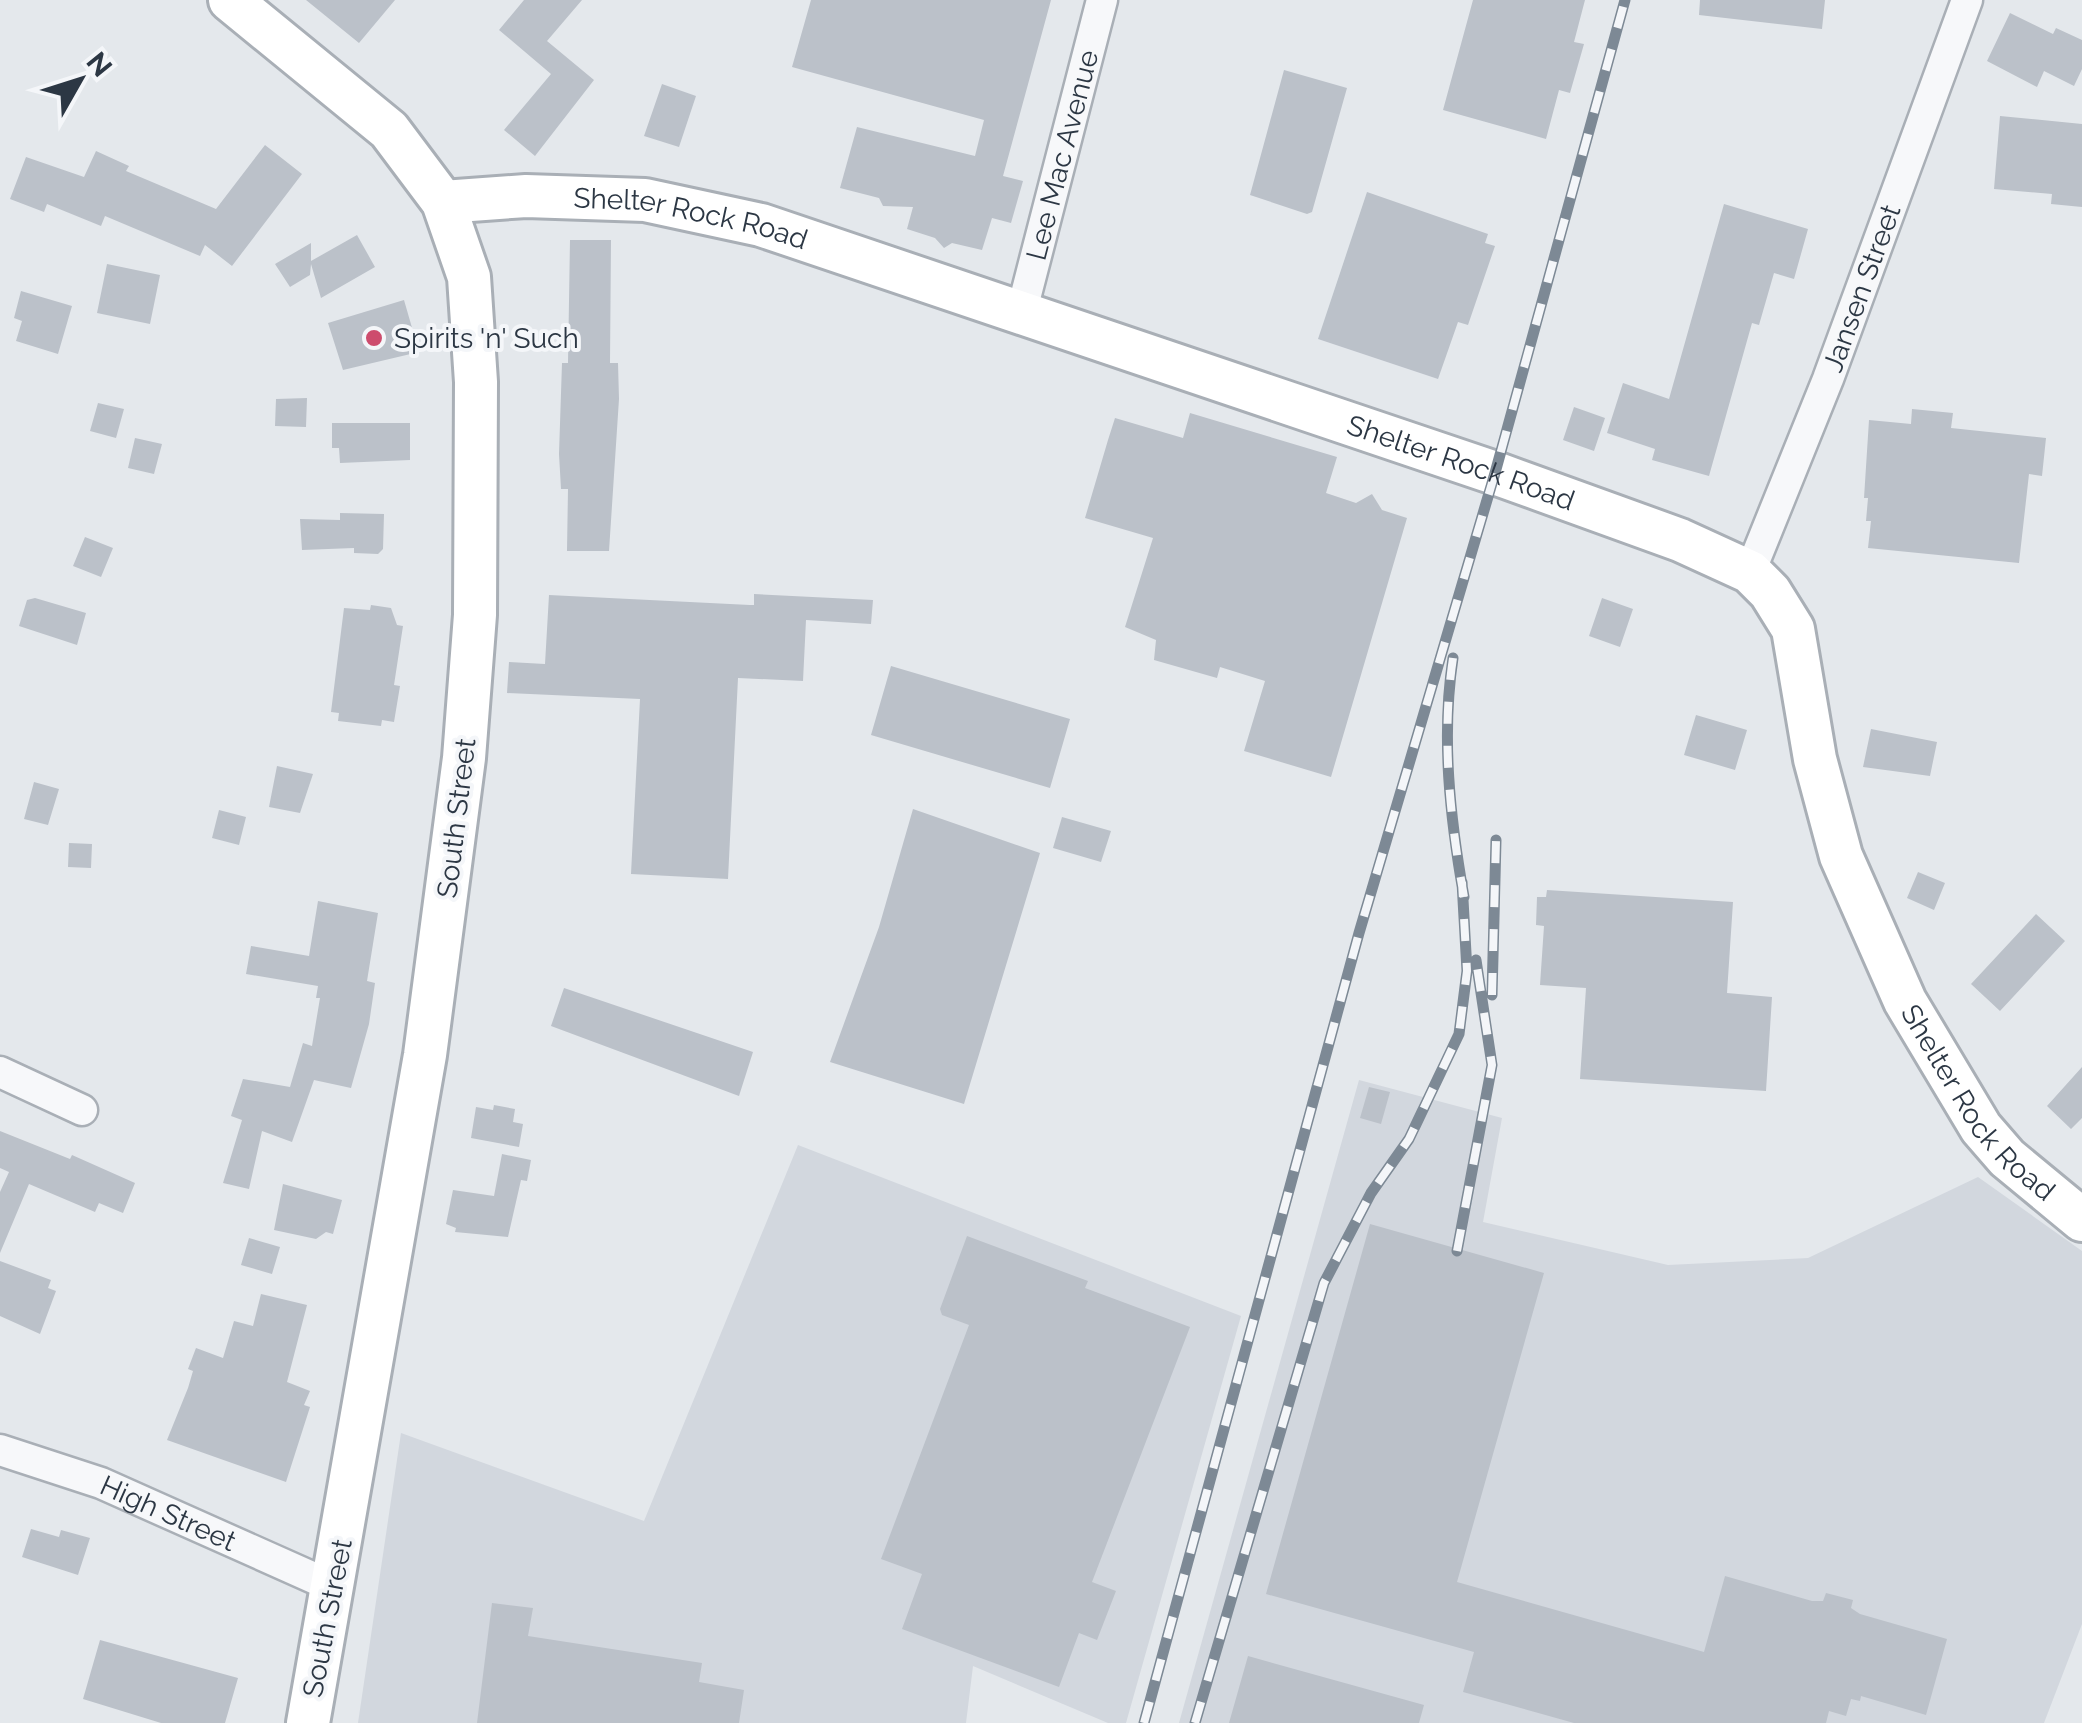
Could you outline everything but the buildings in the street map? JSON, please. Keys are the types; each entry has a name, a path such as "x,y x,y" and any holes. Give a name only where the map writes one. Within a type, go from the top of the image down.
{"street":[{"name":"South Street","path":"230,0 389,130 443,202 470,277 476,382 475,615 466,739 425,1055 308,1723"},
{"name":"Lee Mac Avenue","path":"1022,310 1102,0"},
{"name":"Jansen Street","path":"1750,572 1828,379 1968,0"},
{"name":"Shelter Rock Road","path":"443,202 526,196 645,200 762,225 1532,486 1680,540 1750,572 1770,592 1793,629 1815,759 1841,856 1912,1015 1981,1128 2007,1158 2082,1220"},
{"path":"0,1072 82,1110"},
{"name":"High Street","path":"0,1450 101,1483 334,1587"}],"shaded area":[{"path":"1359,1080 1502,1118 1483,1222 1668,1265 1808,1258 1978,1177 2082,1251 2082,1624 2044,1723 1179,1723"},
{"path":"798,1145 1241,1316 1126,1723 1108,1723 973,1666 966,1723 358,1723 401,1433 644,1521"}],"railway":[{"path":"1144,1723 1359,933 1495,473 1625,0"},
{"path":"1453,658 1449,778 1464,897"},
{"path":"1492,995 1496,840"},
{"path":"1195,1723 1324,1283 1371,1193 1409,1139 1459,1034 1467,971 1462,882"},
{"path":"1457,1251 1492,1065 1476,960"}],"place":[{"name":"Spirits 'n' Such","path":"374,338"}]}
